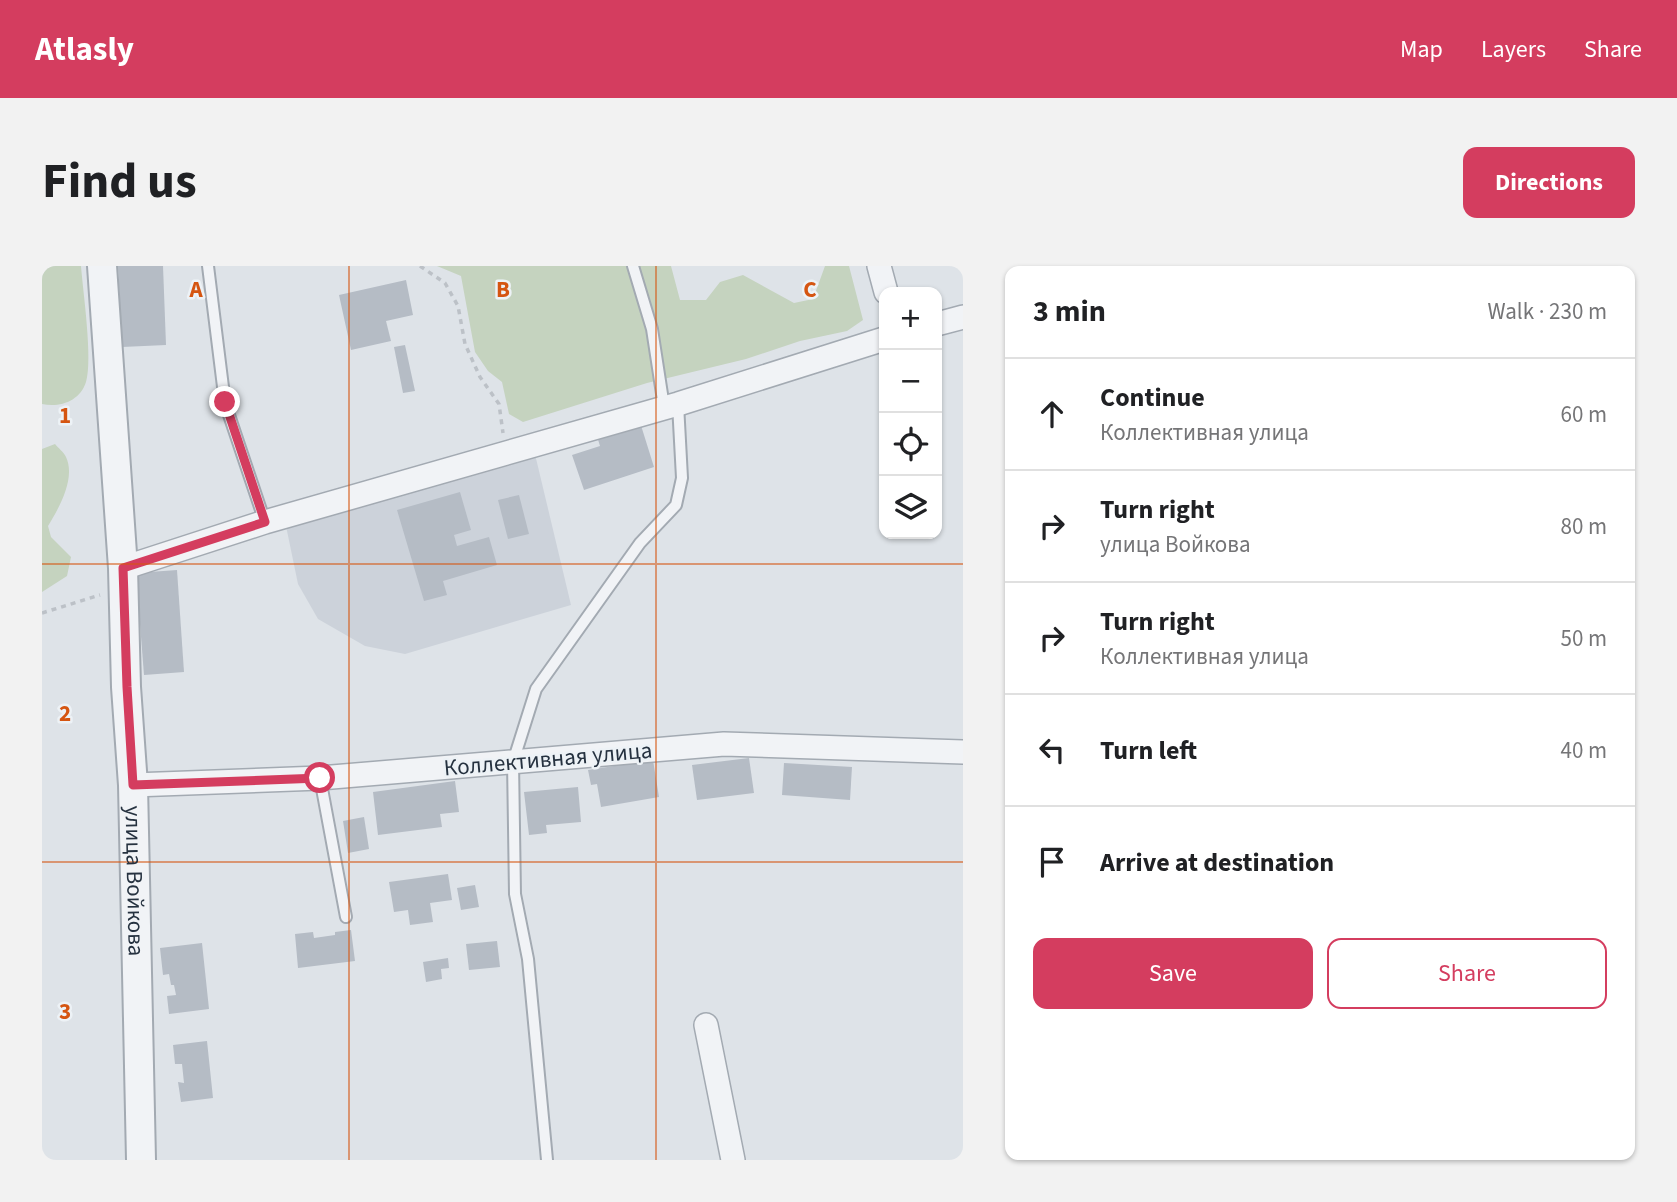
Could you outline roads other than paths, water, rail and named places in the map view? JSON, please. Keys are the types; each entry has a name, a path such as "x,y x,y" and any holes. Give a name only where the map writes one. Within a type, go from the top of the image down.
{"street":[{"name":"улица Войкова","path":"102,266 123,577 133,785 141,1160"},
{"path":"878,266 884,287"},
{"path":"942,323 963,317"},
{"path":"123,577 265,522 671,406 879,341"},
{"name":"Коллективная улица","path":"133,785 320,778 724,744 963,752"},
{"path":"706,1025 733,1160"}],"lane":[{"path":"208,266 225,402 265,522"},
{"path":"547,1160 528,959 515,894 513,762 536,690 640,543 676,505 682,478 671,406 633,266"},
{"path":"320,778 346,918"}]}
